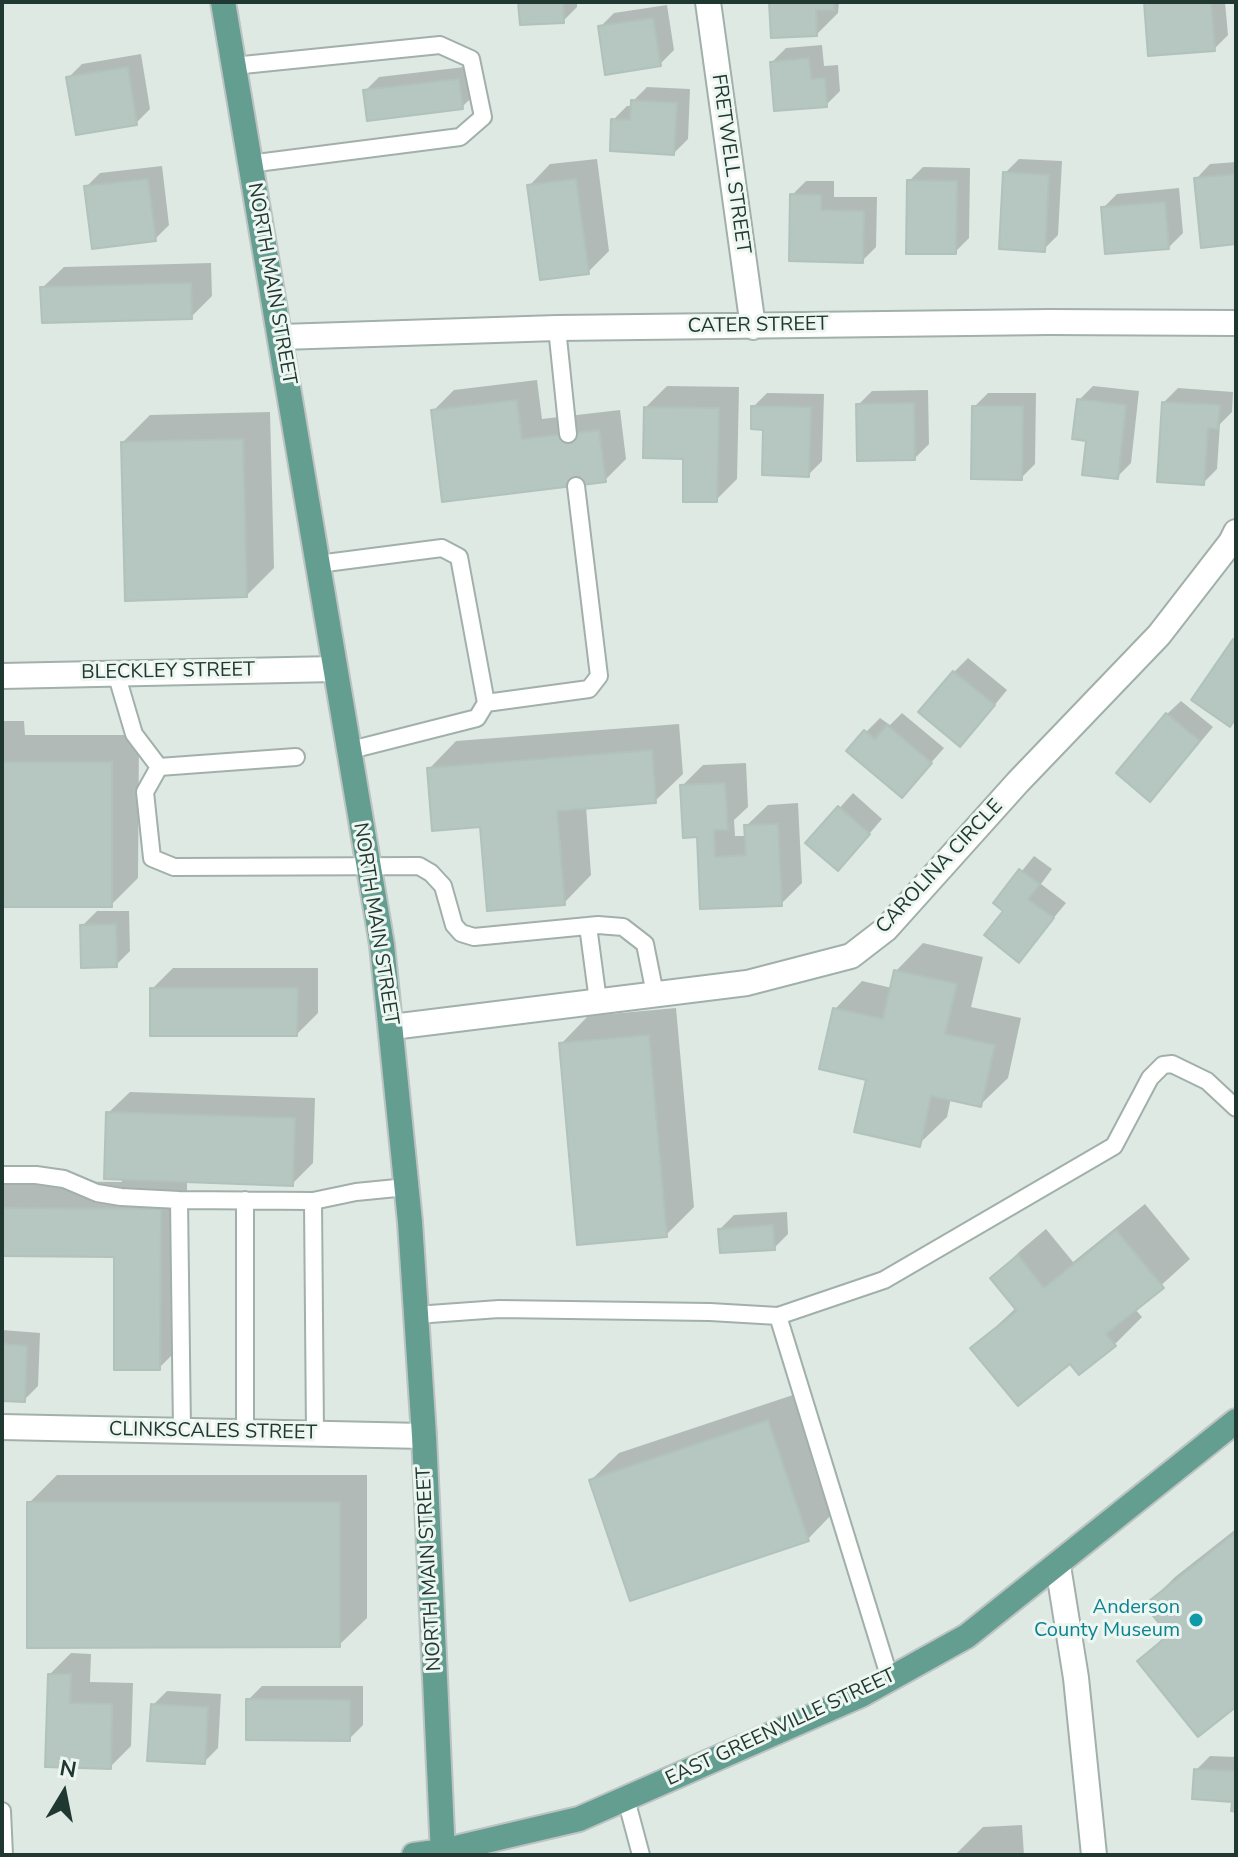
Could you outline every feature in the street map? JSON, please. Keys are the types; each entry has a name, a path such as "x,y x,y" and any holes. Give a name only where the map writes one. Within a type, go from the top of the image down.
{"main road":[{"name":"NORTH MAIN STREET","path":"223,2 382,945 392,1027 407,1187 424,1436 443,1853"},
{"name":"EAST GREENVILLE STREET","path":"414,1855 443,1853 579,1819 861,1695 967,1636 1236,1421"}],"street":[{"name":"FRETWELL STREET","path":"708,2 753,327"},
{"name":"CATER STREET","path":"281,337 557,328 1236,323"},
{"name":"CAROLINA CIRCLE","path":"392,1027 747,983 851,956 886,929 1018,782 1159,635 1236,532"},
{"name":"BLECKLEY STREET","path":"2,676 335,669"},
{"name":"CLINKSCALES STREET","path":"2,1427 424,1436"},
{"path":"1058,1566 1076,1678 1094,1855"}],"lane":[{"path":"233,66 440,45 471,59 483,117 460,137 249,164"},
{"path":"557,328 568,434"},
{"path":"486,703 589,689 599,676 576,486"},
{"path":"318,564 442,548 459,557 486,703 477,718 347,751"},
{"path":"116,673 134,734 159,767"},
{"path":"159,767 296,757"},
{"path":"159,767 145,792 152,858 174,867 419,866 443,886 454,925 461,933 474,937 588,926 623,927 645,944 655,994"},
{"path":"588,926 598,1001"},
{"path":"416,1315 499,1309 778,1316 884,1280 1114,1146 1150,1078 1163,1065 1172,1064 1207,1081 1236,1108"},
{"path":"2,1175 64,1179 97,1193 121,1197 179,1200 313,1201 356,1192 407,1187"},
{"path":"179,1200 182,1431"},
{"path":"245,1200 245,1432"},
{"path":"313,1201 315,1434"},
{"path":"778,1316 890,1679"},
{"path":"626,1799 641,1855"},
{"path":"2,1811 4,1855"}],"building":[{"path":"518,2 563,2 564,23 520,25"},
{"path":"767,2 834,2 834,10 816,10 817,36 771,38"},
{"path":"1144,2 1211,2 1215,51 1148,56"},
{"path":"653,18 661,66 605,75 598,26"},
{"path":"809,58 811,79 825,78 827,107 774,111 770,62"},
{"path":"128,67 137,125 76,135 66,77"},
{"path":"459,79 463,109 367,121 363,90"},
{"path":"631,100 677,103 674,155 610,151 611,119 630,120"},
{"path":"1003,172 1049,175 1045,252 999,249"},
{"path":"1236,174 1236,244 1201,248 1194,178"},
{"path":"148,179 156,241 92,249 84,186"},
{"path":"576,179 589,274 540,280 527,185"},
{"path":"907,180 957,181 956,254 906,254"},
{"path":"790,194 821,195 821,210 864,211 863,263 789,261"},
{"path":"1165,202 1169,249 1105,254 1101,207"},
{"path":"191,283 192,319 42,323 40,287"},
{"path":"1077,399 1126,405 1118,479 1082,475 1086,441 1072,439"},
{"path":"517,400 522,439 599,430 606,482 442,502 431,410"},
{"path":"1162,402 1220,405 1218,429 1208,428 1204,485 1157,482"},
{"path":"914,403 915,460 857,461 856,404"},
{"path":"751,406 811,407 809,477 762,475 763,430 751,429"},
{"path":"972,406 1023,406 1022,480 971,479"},
{"path":"644,407 719,408 717,502 683,502 683,459 643,458"},
{"path":"243,439 247,597 125,601 121,442"},
{"path":"1233,639 1236,641 1236,718 1230,727 1191,700"},
{"path":"953,671 995,705 960,747 918,712"},
{"path":"1166,713 1200,741 1150,802 1116,773"},
{"path":"887,725 932,763 902,798 846,751 864,730 875,739"},
{"path":"652,750 656,803 557,811 565,905 487,911 480,827 432,831 427,768"},
{"path":"2,762 112,762 112,907 2,907"},
{"path":"725,783 728,830 714,830 715,857 746,855 744,825 778,824 782,906 700,909 697,837 683,838 680,785"},
{"path":"838,806 870,834 838,871 805,843"},
{"path":"1019,869 1040,884 1028,899 1054,918 1019,963 984,935 1003,911 993,903"},
{"path":"116,924 117,967 81,968 80,925"},
{"path":"894,970 957,984 945,1034 995,1045 981,1107 931,1096 920,1147 854,1132 866,1080 819,1069 833,1008 883,1019"},
{"path":"150,988 298,988 297,1036 150,1036"},
{"path":"649,1035 667,1237 577,1245 559,1043"},
{"path":"106,1112 295,1118 293,1186 104,1179"},
{"path":"2,1208 161,1209 160,1370 114,1370 114,1257 2,1256"},
{"path":"773,1225 775,1250 720,1253 718,1229"},
{"path":"1116,1230 1164,1288 1106,1334 1116,1346 1079,1375 1070,1364 1018,1406 970,1348 1017,1311 990,1278 1018,1255 1044,1288"},
{"path":"2,1344 27,1346 25,1402 2,1401"},
{"path":"768,1420 809,1541 630,1601 589,1480"},
{"path":"27,1502 340,1502 340,1647 27,1648"},
{"name":"Anderson County Museum","path":"1236,1532 1236,1707 1198,1737 1137,1661 1169,1635 1144,1605"},
{"path":"48,1674 71,1674 70,1703 112,1704 111,1769 45,1767"},
{"path":"246,1699 350,1700 350,1741 246,1740"},
{"path":"151,1704 208,1707 205,1764 147,1761"},
{"path":"1194,1769 1236,1771 1236,1812 1231,1811 1232,1802 1192,1799"}],"place":[{"name":"Anderson County Museum","path":"1196,1620"}]}
